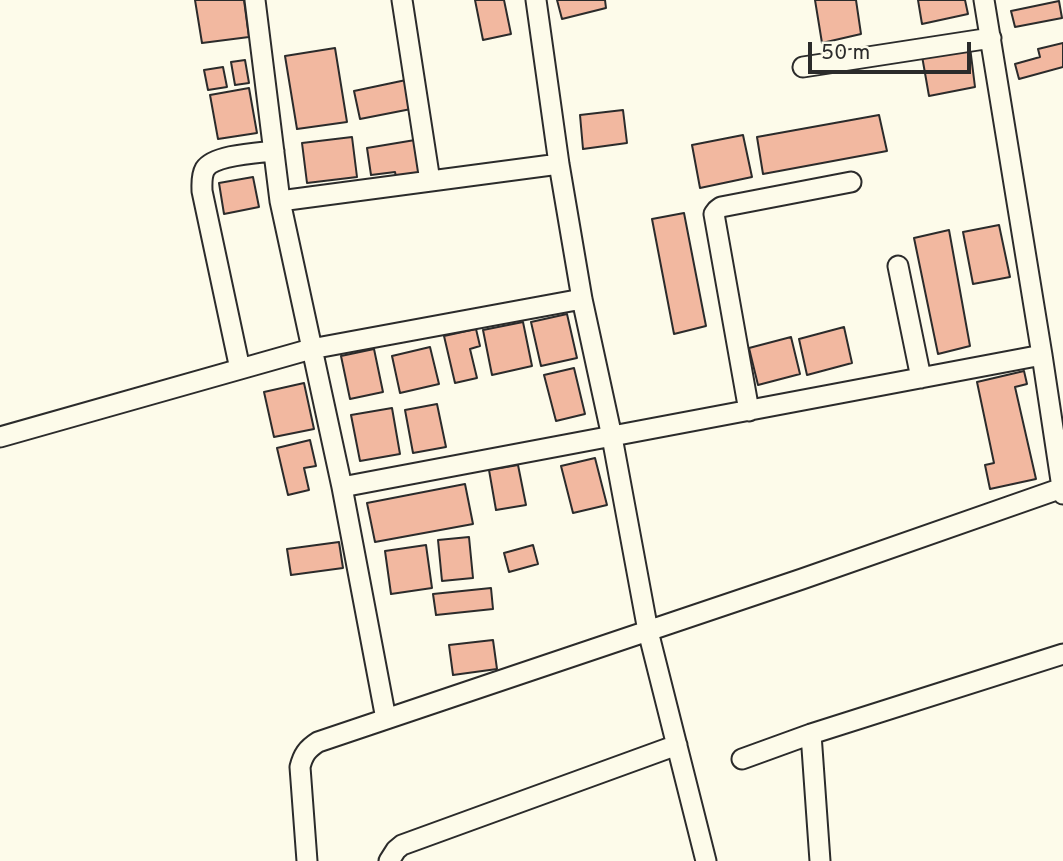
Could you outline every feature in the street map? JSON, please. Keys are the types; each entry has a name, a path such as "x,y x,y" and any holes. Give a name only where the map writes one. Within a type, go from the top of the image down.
{"street":[{"path":"255,0 280,201 342,488 386,719"},
{"path":"402,0 430,181"},
{"path":"536,0 559,164 582,299 612,437 648,631 706,861"},
{"path":"307,861 300,767 308,749 318,742 1063,491 984,0"},
{"path":"803,66 990,38"},
{"path":"240,369 202,191 202,178 206,167 215,161 274,151"},
{"path":"280,201 559,164"},
{"path":"749,411 714,214 721,208 851,182"},
{"path":"898,266 921,378"},
{"path":"0,438 311,349 582,299"},
{"path":"342,488 1042,355"},
{"path":"743,759 811,734 1063,654"},
{"path":"811,734 820,861"},
{"path":"389,861 402,845 677,744"}],"building":[{"path":"195,0 244,0 249,37 202,43"},
{"path":"475,0 504,0 511,34 483,40"},
{"path":"557,0 605,0 606,8 562,19"},
{"path":"815,0 856,0 861,34 822,43"},
{"path":"918,0 965,0 968,14 922,24"},
{"path":"1059,1 1062,18 1015,27 1011,11"},
{"path":"1063,43 1063,67 1019,79 1015,64 1040,57 1038,49"},
{"path":"970,47 975,87 929,96 922,56"},
{"path":"335,48 347,122 297,129 285,56"},
{"path":"245,60 249,83 235,85 231,62"},
{"path":"223,67 227,87 208,90 204,70"},
{"path":"406,80 411,109 360,119 354,91"},
{"path":"249,88 257,133 218,139 210,95"},
{"path":"623,110 627,143 583,149 580,115"},
{"path":"879,115 887,151 763,174 757,137"},
{"path":"743,135 752,177 700,188 692,145"},
{"path":"352,137 357,177 307,183 302,143"},
{"path":"415,140 421,176 397,181 395,172 371,175 367,148"},
{"path":"253,177 259,207 224,214 219,183"},
{"path":"684,213 706,326 674,334 652,219"},
{"path":"999,225 1010,277 973,284 963,232"},
{"path":"949,230 970,346 938,354 914,238"},
{"path":"567,314 577,358 541,366 531,322"},
{"path":"523,322 532,366 492,375 483,330"},
{"path":"844,327 852,363 807,375 799,339"},
{"path":"476,329 480,346 470,349 477,378 455,383 444,336"},
{"path":"791,337 800,374 758,385 749,348"},
{"path":"430,347 439,384 400,393 392,356"},
{"path":"374,349 383,392 350,399 341,356"},
{"path":"574,368 585,414 556,421 544,375"},
{"path":"1024,371 1027,384 1015,387 1036,479 990,489 985,465 994,463 977,382"},
{"path":"304,383 314,429 274,437 264,392"},
{"path":"437,404 446,447 413,453 405,410"},
{"path":"392,408 400,454 360,461 351,415"},
{"path":"310,440 316,466 304,468 309,490 288,495 277,448"},
{"path":"595,458 607,505 573,513 561,466"},
{"path":"518,465 526,505 496,510 489,470"},
{"path":"465,484 473,524 375,542 367,503"},
{"path":"469,537 473,578 442,581 438,540"},
{"path":"339,542 343,568 291,575 287,549"},
{"path":"426,545 432,588 391,594 385,551"},
{"path":"533,545 538,564 509,572 504,553"},
{"path":"491,588 493,609 436,615 433,594"},
{"path":"493,640 497,669 453,675 449,645"}]}
